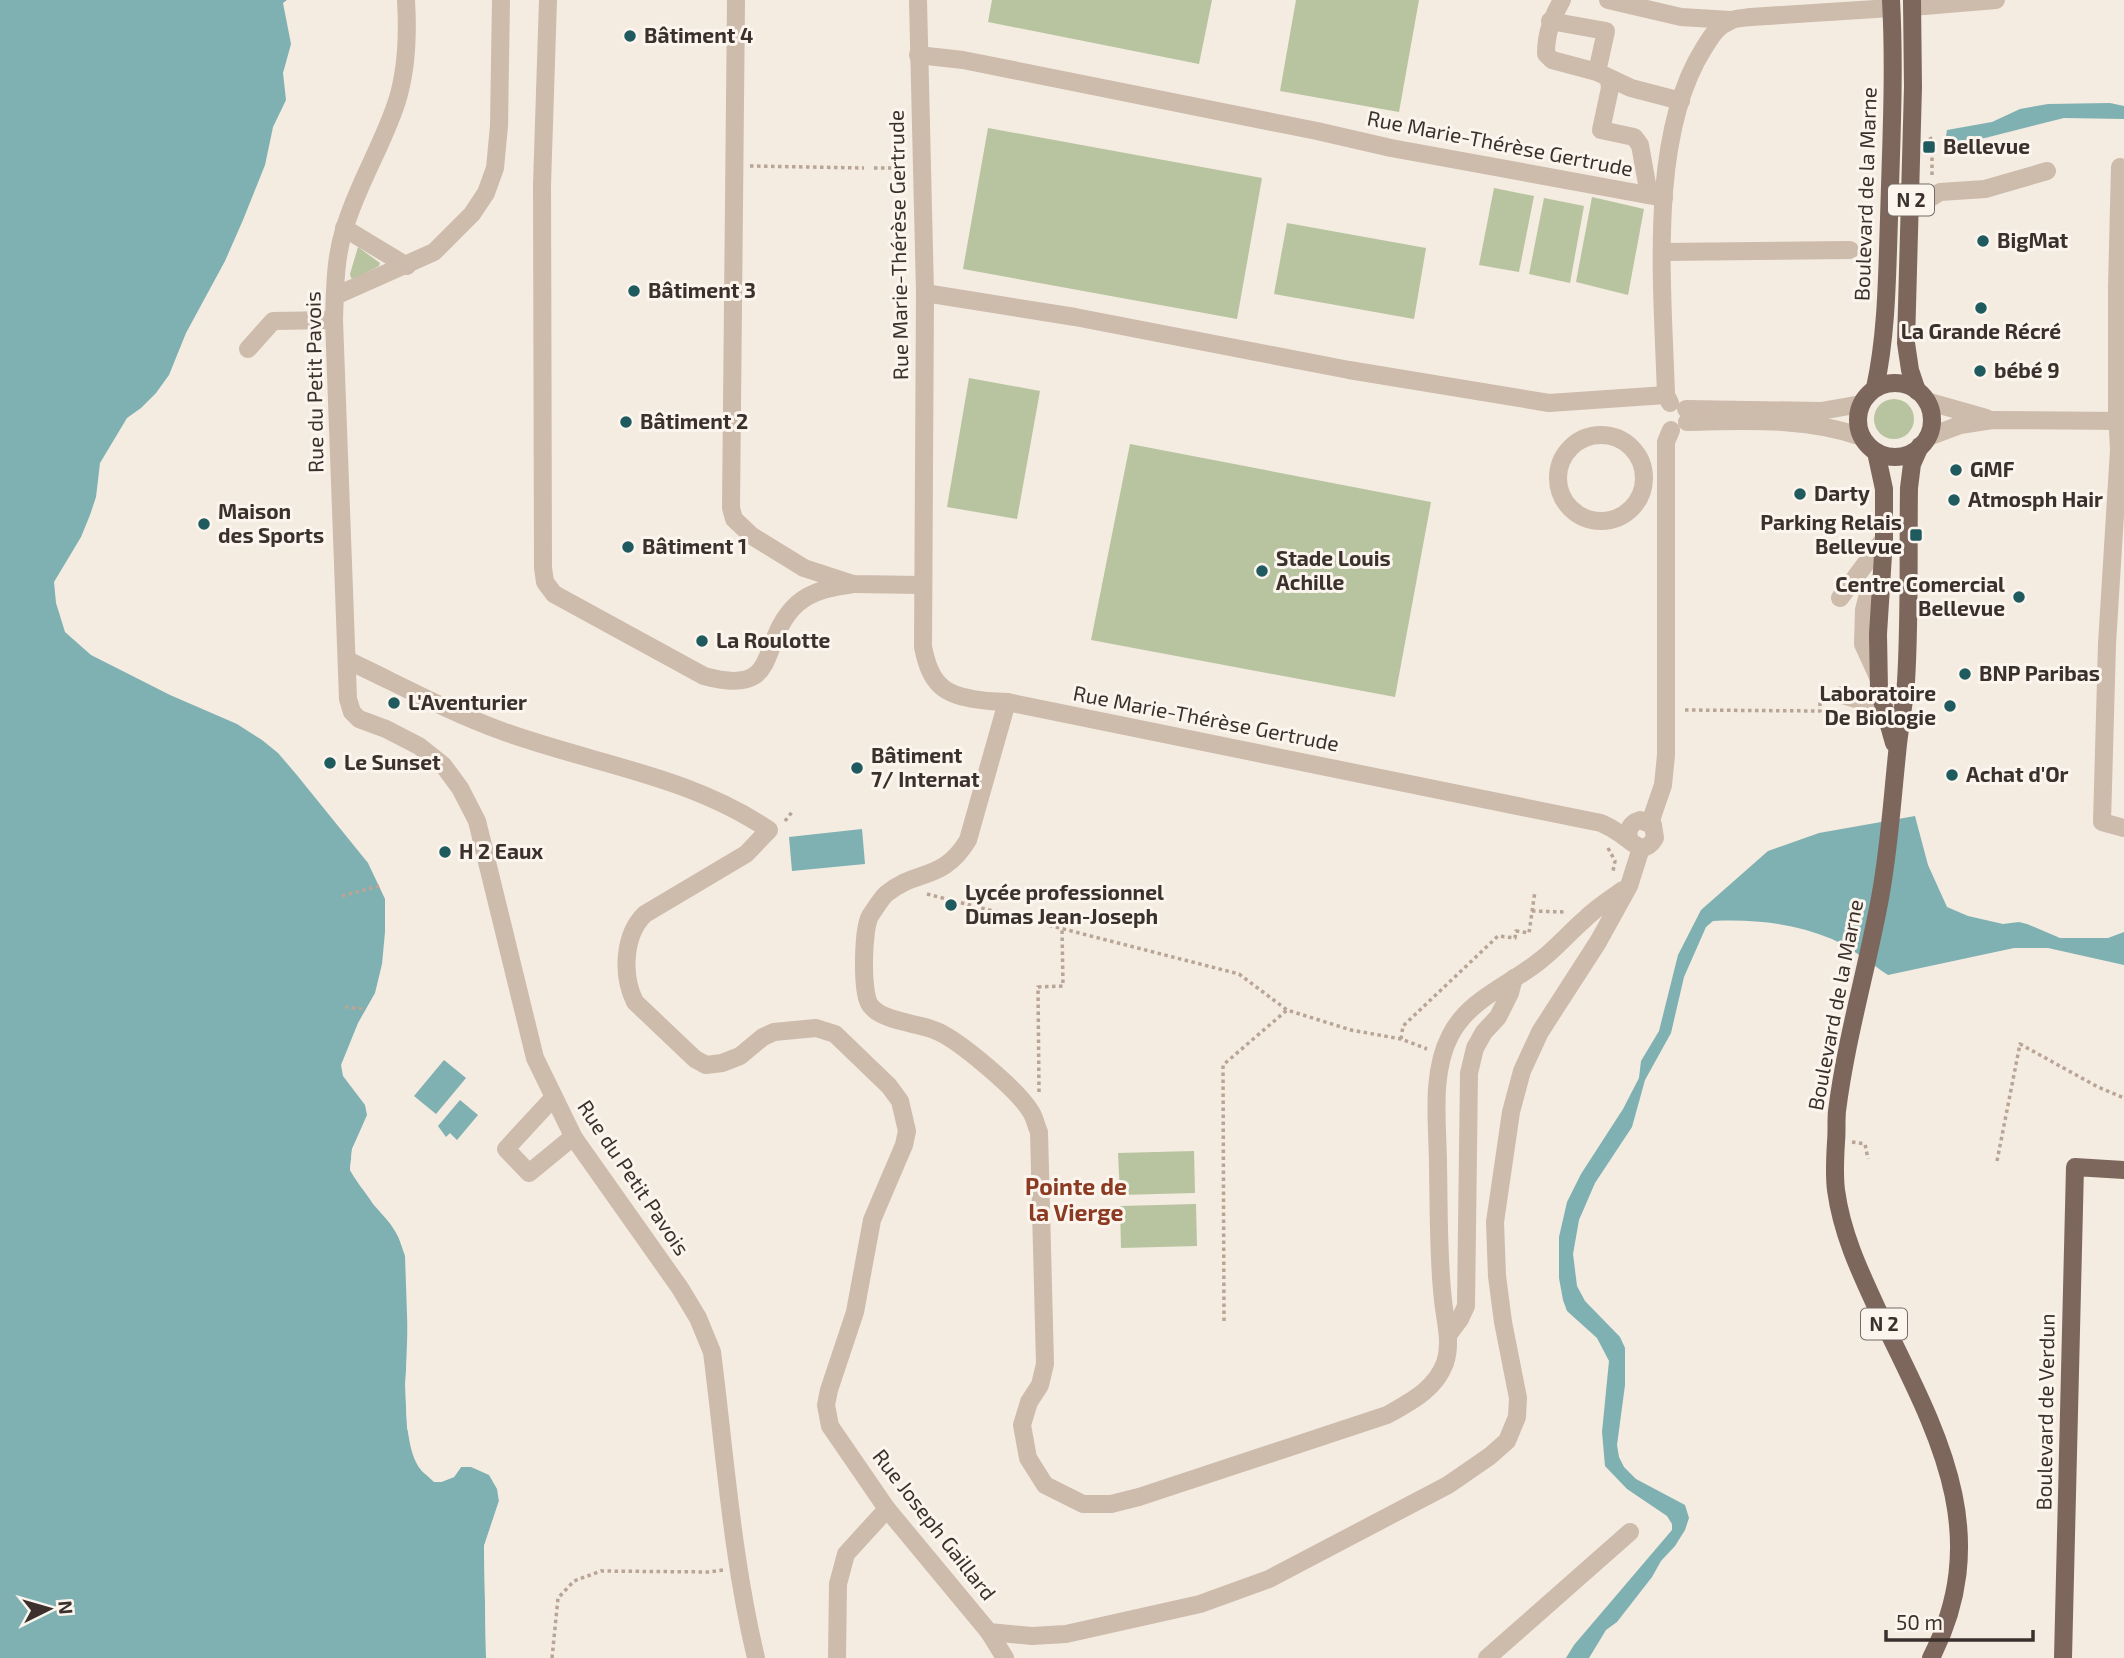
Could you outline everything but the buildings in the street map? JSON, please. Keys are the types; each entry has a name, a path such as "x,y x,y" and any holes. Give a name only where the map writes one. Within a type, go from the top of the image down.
{"main road":[{"name":"Boulevard de la Marne","path":"1875,388 1883,343 1887,269 1892,124 1891,4"},
{"name":"Boulevard de la Marne","path":"1912,4 1913,87 1906,343 1910,370 1922,396"},
{"path":"1897,383 1922,396 1931,412 1931,425 1924,442 1910,453 1899,457 1887,456 1876,452 1862,437 1858,426 1861,404 1875,388 1897,383"},
{"name":"Boulevard de la Marne","path":"1924,442 1912,464 1909,488 1906,683 1896,754 1893,812 1880,898 1843,1068 1836,1116 1834,1158 1836,1189 1854,1261 1934,1429 1947,1465 1955,1499 1959,1550 1956,1583 1939,1643 1931,1658"},
{"name":"Boulevard de la Marne","path":"1876,452 1884,489 1878,677 1896,754"},
{"name":"Boulevard de Verdun","path":"2063,1658 2075,1167 2124,1170"}],"street":[{"name":"Rue du Petit Pavois","path":"406,0 408,25 397,100 344,228 336,265 334,320 348,699 352,712 359,719 419,746 443,765 460,788 477,821 535,1058 575,1138 680,1288 707,1336 713,1363 739,1568 757,1658"},
{"path":"335,296 434,252 472,214 486,193 495,168 499,126 501,0"},
{"path":"548,0 542,184 545,582 554,594 704,676 720,681 746,682 762,670 783,622 798,604 821,589 853,584 923,585"},
{"path":"736,0 731,508 734,519 752,536 804,568 853,584"},
{"path":"918,0 918,55"},
{"path":"1562,0 1550,21 1546,54 1552,60 1603,75 1631,88 1681,101"},
{"path":"1608,0 1681,17 1730,20 1891,4"},
{"path":"1912,4 1996,0"},
{"path":"1657,196 1681,101 1696,61 1715,31 1730,20"},
{"path":"1550,21 1606,31 1603,75 1610,88 1601,130 1634,137 1640,145 1657,196 1674,418 1665,514"},
{"name":"Rue Marie-Thérèse Gertrude","path":"1635,845 1601,823 1007,702 986,702 943,689 928,668 923,647 925,293 918,55 963,60 1391,148 1657,196"},
{"path":"2120,167 2117,288 2121,421 2107,644 2102,822 2124,828"},
{"path":"1910,211 1940,192 1985,189 2047,171"},
{"path":"344,228 407,266"},
{"path":"1663,252 1850,250"},
{"path":"925,293 1075,317 1349,370 1549,403 1674,418 1820,425 1862,437"},
{"path":"248,349 273,321 334,320"},
{"path":"1922,396 1992,420"},
{"path":"1639,457 1674,418 1821,411 1861,404"},
{"path":"1924,442 1960,425 1992,420 2121,421"},
{"path":"1606,435 1631,447 1639,457 1644,481 1642,492 1625,514 1613,520 1586,518 1574,511 1560,488 1562,461 1569,450 1580,441 1606,435"},
{"path":"1642,492 1665,514"},
{"name":"Rue Joseph Gaillard","path":"347,660 502,731 696,790 752,818 769,830 746,854 645,914 635,924 630,934 627,960 629,990 635,1002 695,1059 706,1065 732,1060 774,1032 816,1028 835,1034 881,1078 900,1101 907,1131 904,1145 872,1220 855,1312 829,1390 826,1405 830,1426 887,1509 989,1632 1032,1636 1066,1634 1200,1604 1269,1579 1448,1485 1507,1441 1517,1417 1518,1398 1503,1322 1497,1276 1495,1222 1511,1112 1522,1071 1541,1032 1598,942 1629,886 1635,845 1650,846 1655,838 1655,829 1650,823 1663,785 1667,734 1665,514"},
{"path":"1840,598 1884,538"},
{"path":"1842,695 1885,708"},
{"path":"1007,702 968,840 960,853 942,869 897,887 884,896 868,919 865,983 869,1004 880,1014 936,1030 967,1050 1031,1111 1039,1132 1045,1364 1040,1385 1029,1402 1022,1425 1028,1458 1045,1485 1083,1504 1111,1504 1387,1415 1419,1397 1434,1382 1444,1364 1448,1347 1439,1222 1438,1094 1442,1055 1457,1022 1470,1008 1542,959 1587,917 1629,886"},
{"path":"1448,1335 1466,1306 1469,1073 1475,1048 1484,1032 1498,1017 1514,978"},
{"path":"554,1097 506,1149 530,1173 575,1138"},
{"path":"837,1658 838,1584 846,1554 887,1509"},
{"path":"1487,1658 1630,1532"},
{"path":"989,1632 1005,1658"}],"path":[{"path":"1929,134 1932,142 1930,198"},
{"path":"734,166 863,168"},
{"path":"874,168 921,168"},
{"path":"1676,710 1820,711 1820,695 1842,695"},
{"path":"1605,842 1615,861 1611,882"},
{"path":"342,896 379,886"},
{"path":"897,887 1239,974 1287,1010 1351,1030 1401,1039 1442,1055"},
{"path":"1401,1039 1403,1026 1498,936 1515,938 1516,931 1529,933 1535,891"},
{"path":"1532,911 1564,912 1572,909"},
{"path":"1039,1093 1038,987 1063,986 1062,929"},
{"path":"345,1007 366,1009"},
{"path":"1224,1321 1223,1065 1287,1010"},
{"path":"1997,1161 2020,1044 2098,1087 2124,1098"},
{"path":"552,1658 558,1598 574,1581 601,1571 709,1572 739,1568"}],"green space":[{"path":"992,0 1212,0 1199,64 988,22"},
{"path":"1296,0 1419,0 1399,112 1280,91"},
{"path":"988,128 1262,178 1237,319 963,269"},
{"path":"1494,188 1534,196 1519,272 1479,265"},
{"path":"1592,197 1644,209 1628,295 1576,282"},
{"path":"1544,198 1584,206 1570,283 1529,274"},
{"path":"1287,223 1426,248 1414,319 1274,294"},
{"path":"358,247 380,263 354,279 350,274"},
{"path":"969,378 1040,391 1017,519 947,507"},
{"path":"1894,399 1902,400 1908,405 1913,411 1913,427 1908,433 1902,438 1894,439 1886,438 1880,433 1875,427 1874,419 1875,411 1880,405 1886,400"},
{"name":"Stade Louis Achille","path":"1130,444 1431,502 1395,697 1091,640"},
{"path":"1194,1151 1195,1193 1120,1195 1118,1153"},
{"path":"1196,1204 1197,1246 1121,1248 1120,1206"}],"water":[{"path":"0,0 287,0 283,3 291,44 283,73 286,100 273,127 265,165 225,261 186,333 169,375 156,393 127,418 100,463 96,497 90,515 81,537 54,582 56,603 65,632 91,655 170,695 237,724 278,753 368,863 385,899 382,964 375,993 358,1023 341,1065 343,1076 365,1105 367,1115 352,1149 350,1170 388,1220 405,1254 408,1276 406,1402 413,1455 423,1472 441,1482 454,1477 461,1467 471,1467 489,1475 497,1489 499,1501 484,1546 486,1658 0,1658"},
{"path":"2110,103 2124,106 2124,119 2064,118 1985,138 1945,143 1947,130 1992,122 2020,109 2048,104"},
{"path":"1915,816 1928,865 1947,907 1968,916 2003,924 2027,924 2060,938 2108,938 2124,932 2124,965 2048,948 2014,948 1888,975 1832,939 1803,929 1743,921 1713,921 1706,927 1684,977 1671,1033 1645,1080 1632,1127 1595,1183 1579,1220 1573,1254 1577,1286 1585,1301 1620,1337 1625,1348 1625,1385 1617,1445 1619,1457 1624,1467 1636,1479 1685,1505 1689,1518 1675,1546 1617,1622 1606,1630 1589,1658 1566,1658 1574,1645 1672,1530 1667,1516 1627,1489 1605,1466 1602,1432 1609,1361 1597,1338 1567,1311 1563,1300 1559,1278 1559,1237 1567,1202 1639,1078 1641,1061 1659,1031 1678,955 1701,910 1768,851 1819,833"},
{"path":"862,829 865,864 792,871 789,837"},
{"path":"444,1060 466,1078 436,1114 414,1096"},
{"path":"460,1100 478,1115 457,1140 450,1133 446,1137 438,1126"}],"pier":[{"path":"362,1129 365,1131 355,1150 353,1169 399,1228 409,1256 412,1344 408,1384 410,1427 419,1459 435,1478 452,1474 460,1464 471,1463 471,1467 461,1467 454,1477 441,1482 434,1482 422,1471 407,1428 405,1256 396,1230 373,1204 350,1170 352,1149"},
{"path":"497,1483 502,1501 488,1546 490,1658 486,1658 484,1546 499,1501"}],"place":[{"name":"Bâtiment 4","path":"630,36"},
{"name":"Bellevue","path":"1929,147"},
{"name":"BigMat","path":"1983,241"},
{"name":"Bâtiment 3","path":"634,291"},
{"name":"La Grande Récré","path":"1981,308"},
{"name":"bébé 9","path":"1980,371"},
{"name":"Bâtiment 2","path":"626,422"},
{"name":"GMF","path":"1956,470"},
{"name":"Darty","path":"1800,494"},
{"name":"Atmosph Hair","path":"1954,500"},
{"name":"Maison des Sports","path":"204,524"},
{"name":"Parking Relais Bellevue","path":"1916,535"},
{"name":"Bâtiment 1","path":"628,547"},
{"name":"Stade Louis Achille","path":"1262,571"},
{"name":"Centre Comercial Bellevue","path":"2019,597"},
{"name":"La Roulotte","path":"702,641"},
{"name":"BNP Paribas","path":"1965,674"},
{"name":"L'Aventurier","path":"394,703"},
{"name":"Laboratoire De Biologie","path":"1950,706"},
{"name":"Le Sunset","path":"330,763"},
{"name":"Bâtiment 7/ Internat","path":"857,768"},
{"name":"Achat d'Or","path":"1952,775"},
{"name":"H 2 Eaux","path":"445,852"},
{"name":"Lycée professionnel Dumas Jean-Joseph","path":"951,905"}],"district":[{"name":"Pointe de la Vierge","path":"1076,1200"}]}
